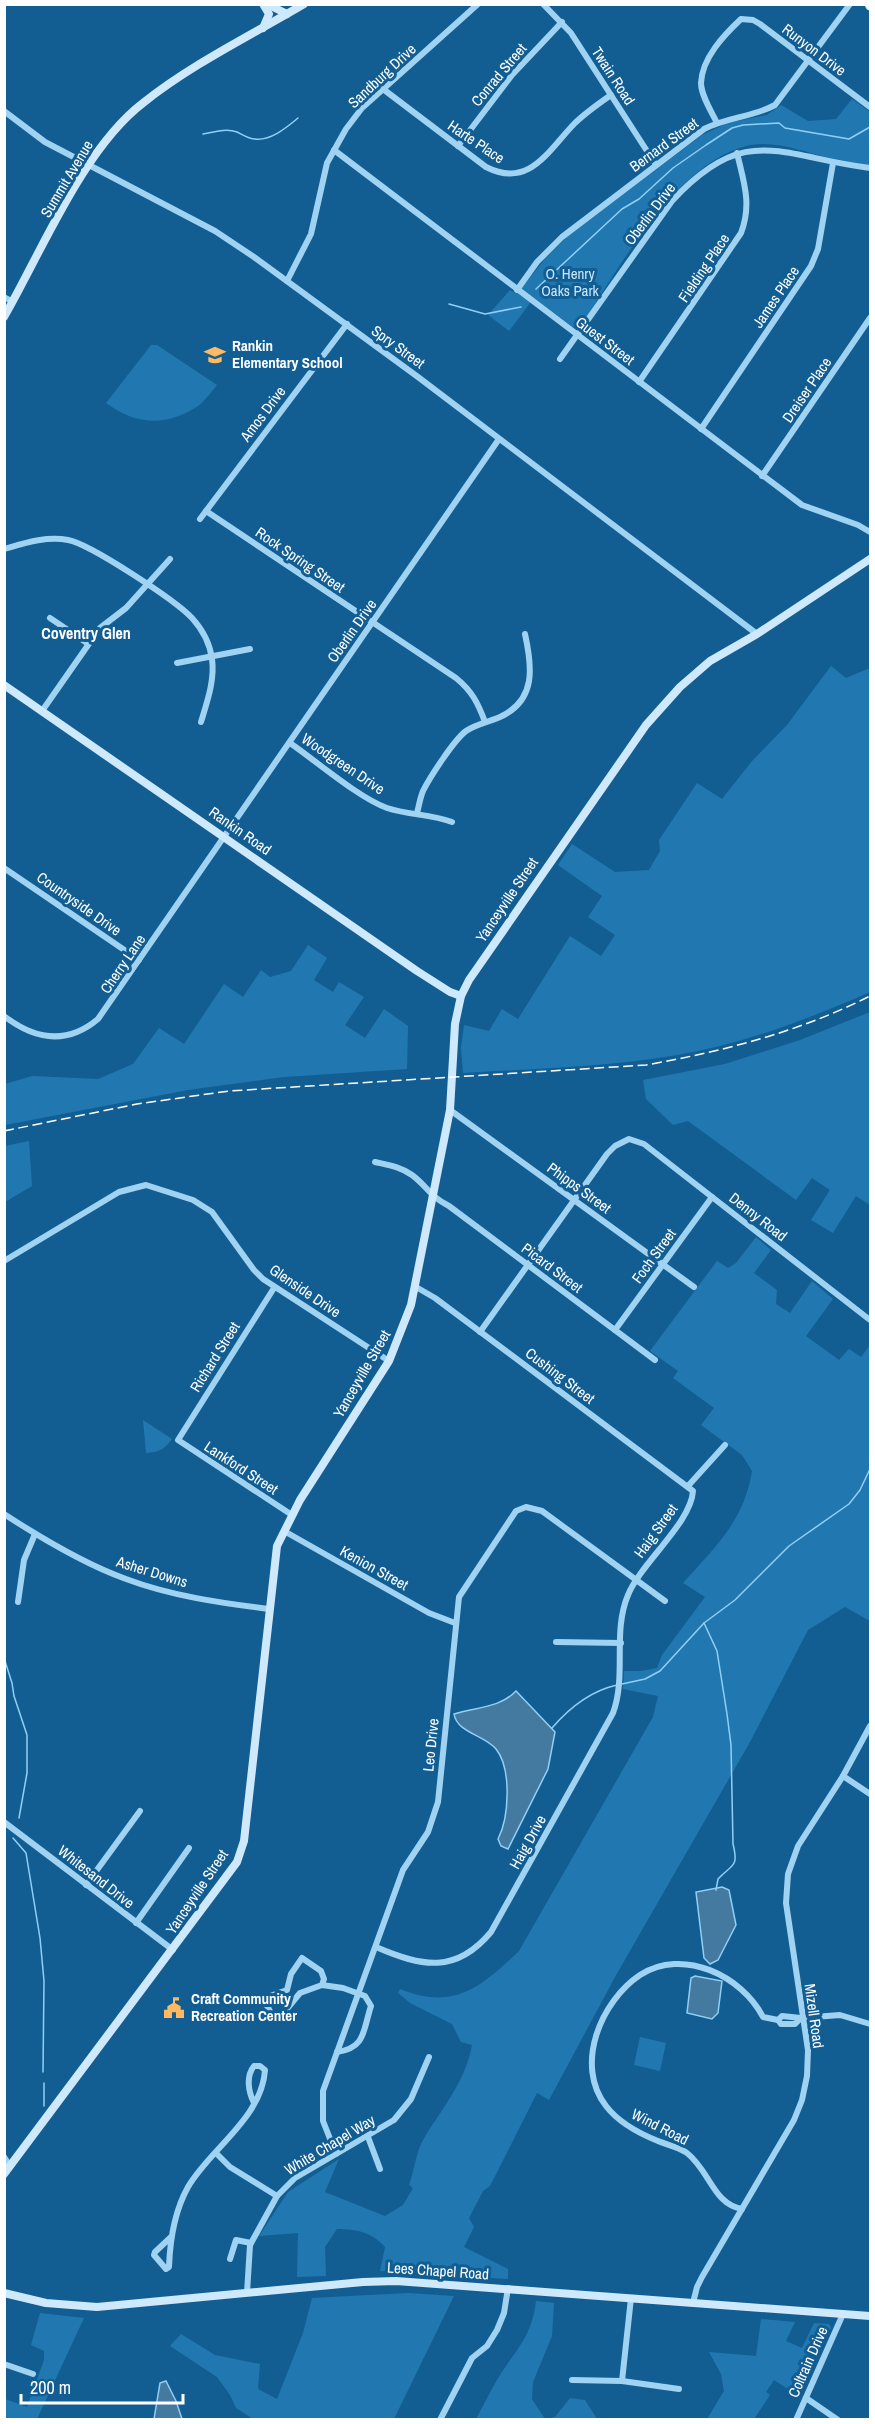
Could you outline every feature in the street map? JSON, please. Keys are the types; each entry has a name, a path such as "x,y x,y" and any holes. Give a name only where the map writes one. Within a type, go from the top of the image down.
{"main road":[{"path":"265,4 287,14"},
{"path":"262,29 269,14 265,4"},
{"name":"Summit Avenue","path":"4,317 88,166 116,129 142,103 185,74 304,4"},
{"name":"Yanceyville Street","path":"6,2168 234,1868 244,1841 277,1546 292,1515 389,1360 411,1305 450,1110 455,1024 461,996 469,980 646,725 680,687 710,661 757,634 870,559"},
{"name":"Rankin Road","path":"4,685 417,971 450,992 461,996"},
{"name":"Lees Chapel Road","path":"4,2293 34,2301 84,2307 378,2280 870,2316"}],"street":[{"name":"Sandburg Drive","path":"287,280 311,234 327,163 346,129 362,108 383,88 478,4"},
{"name":"Twain Road","path":"543,4 571,33 656,165"},
{"name":"Bernard Street","path":"517,290 537,262 562,237 656,165 717,123 765,111 775,105 810,61 850,4"},
{"name":"Runyon Drive","path":"717,123 701,84 705,64 728,31 741,19 753,20 760,24 870,107"},
{"name":"Conrad Street","path":"458,147 512,75 562,22"},
{"name":"Harte Place","path":"383,88 458,147 498,173 508,175 524,172 539,162 584,114 611,95"},
{"name":"Spry Street","path":"4,111 45,142 215,231 287,280 757,634"},
{"name":"Guest Street","path":"334,150 802,505 858,525 870,532"},
{"name":"Oberlin Drive","path":"560,359 672,201 686,186 725,158 750,150 787,151 833,163 870,168"},
{"name":"Fielding Place","path":"639,382 741,233 747,219 748,203 737,153"},
{"name":"James Place","path":"701,429 811,266 818,249 833,163"},
{"path":"4,297 13,302"},
{"name":"Dreiser Place","path":"762,476 870,318"},
{"name":"Amos Drive","path":"200,519 346,324"},
{"name":"Oberlin Drive","path":"225,837 499,439"},
{"name":"Rock Spring Street","path":"206,511 469,688 485,722"},
{"path":"4,549 54,538 71,541 90,548 178,606 192,618 203,633 212,658 211,683 201,722"},
{"path":"42,711 87,643 100,628 126,608 148,586 170,559"},
{"path":"50,618 87,643"},
{"path":"417,813 422,792 451,748 466,732 501,717 514,707 527,689 532,663 525,634"},
{"path":"177,663 250,650"},
{"name":"Woodgreen Drive","path":"290,742 386,808 439,817 452,822"},
{"name":"Cherry Lane","path":"4,1016 28,1031 40,1035 56,1036 75,1033 98,1019 225,837"},
{"name":"Countryside Drive","path":"4,868 139,960"},
{"name":"Phipps Street","path":"450,1110 694,1287"},
{"name":"Denny Road","path":"575,1199 615,1146 629,1139 644,1144 870,1320"},
{"name":"Picard Street","path":"375,1162 398,1168 412,1175 434,1198 449,1206 655,1360"},
{"name":"Glenside Drive","path":"4,1261 119,1192 146,1185 193,1200 212,1212 254,1270 274,1288 389,1360"},
{"name":"Foch Street","path":"615,1330 712,1197"},
{"path":"480,1332 575,1199"},
{"name":"Cushing Street","path":"416,1287 688,1486"},
{"name":"Richard Street","path":"178,1440 274,1288"},
{"name":"Lankford Street","path":"178,1440 292,1515"},
{"path":"688,1486 724,1445"},
{"name":"Haig Street","path":"621,1643 622,1611 635,1580 686,1512 693,1496 693,1491 688,1486"},
{"name":"Leo Drive","path":"336,2154 326,2130 322,2107 325,2083 403,1870 428,1832 438,1802 459,1597 516,1511 526,1507 542,1511 665,1601"},
{"name":"Asher Downs","path":"4,1514 35,1534 129,1581 215,1602 269,1609"},
{"name":"Kenion Street","path":"284,1532 429,1613 455,1623"},
{"path":"18,1602 24,1560 35,1534"},
{"path":"556,1641 621,1643"},
{"name":"Haig Drive","path":"376,1947 404,1959 424,1964 446,1963 466,1956 491,1932 613,1713 619,1696 621,1643"},
{"name":"Mizell Road","path":"693,2303 702,2277 794,2120 802,2100 807,2076 808,2050 801,2018 785,1889 798,1846 843,1776 870,1726"},
{"path":"843,1776 870,1794"},
{"path":"86,1885 140,1811"},
{"name":"Whitesand Drive","path":"4,1822 173,1950"},
{"path":"136,1923 189,1848"},
{"path":"322,1985 324,1979 321,1971 302,1958 291,1974 287,1990 270,1996 265,2002 273,2017 281,2016 300,1993 322,1985 365,1996 371,2006 358,2044 350,2050 337,2052"},
{"name":"Wind Road","path":"742,2210 724,2203 703,2168 686,2152 639,2132 614,2115 597,2092 591,2064 602,2021 615,1998 641,1974 663,1966 695,1965 712,1970 742,1990 757,2005 763,2017 778,2020 782,2016 801,2018 840,2015 870,2024"},
{"path":"290,1984 300,1993"},
{"name":"White Chapel Way","path":"247,2293 247,2267 251,2243 277,2196 295,2178 394,2120 406,2108 429,2057"},
{"path":"171,2237 154,2252 166,2269 169,2267 171,2237 178,2209 187,2189 239,2127 254,2103 264,2084 265,2070 260,2066 254,2066 250,2072 249,2091 254,2103"},
{"path":"368,2137 380,2169"},
{"path":"216,2153 230,2167 277,2196"},
{"path":"4,2157 6,2168"},
{"path":"230,2259 236,2240 251,2243"},
{"path":"440,2420 465,2368 472,2358 487,2346 497,2330 504,2313 508,2289"},
{"path":"622,2381 631,2298"},
{"name":"Coltrain Drive","path":"796,2420 843,2314"},
{"path":"4,2364 33,2374"},
{"path":"572,2380 622,2381 679,2389"},
{"path":"806,2398 838,2420"}],"green space":[{"name":"O. Henry Oaks Park","path":"852,99 870,112 870,165 772,144 734,150 707,165 656,215 579,328 573,327 534,298 509,331 488,315 510,290 517,294 544,260 568,236 702,135 728,123 767,115 781,105 808,121 836,119"},
{"path":"151,345 157,345 217,385 198,406 186,413 163,420 151,421 129,416 106,403"},
{"path":"831,666 846,678 870,668 870,992 786,1026 698,1051 610,1064 463,1073 461,1048 464,1025 489,1031 502,1009 518,1019 570,936 601,956 615,935 588,917 602,896 558,865 572,844 615,872 649,870 660,851 659,840 697,783 722,799 752,761 787,725"},
{"path":"308,945 327,958 314,980 333,992 339,982 364,997 345,1025 365,1038 384,1009 408,1026 407,1069 284,1077 188,1090 5,1125 5,1084 32,1076 98,1079 133,1064 159,1028 184,1044 224,984 243,997 261,970 270,977 291,971"},
{"path":"870,1012 870,1205 856,1196 833,1233 811,1220 830,1190 812,1178 796,1200 688,1121 673,1125 646,1099 643,1080 725,1064 800,1040"},
{"path":"29,1141 32,1186 5,1202 5,1146"},
{"path":"756,1237 771,1250 754,1273 777,1290 776,1304 790,1313 812,1281 833,1299 806,1336 839,1360 849,1349 861,1357 870,1345 870,1621 845,1607 808,1630 750,1742 615,1977 549,2100 537,2093 490,2186 483,2191 469,2218 474,2227 464,2247 508,2269 508,2279 380,2271 385,2247 380,2242 363,2232 337,2229 325,2247 326,2276 297,2277 298,2233 259,2236 288,2192 339,2159 325,2192 385,2216 403,2205 413,2188 409,2185 423,2140 452,2095 469,2059 472,2045 461,2042 452,2024 410,2003 398,1993 400,1989 436,1997 466,1992 492,1975 519,1951 653,1717 658,1696 623,1689 624,1671 657,1668 662,1655 705,1597 683,1583 727,1532 742,1504 752,1471 742,1455 701,1425 714,1408 673,1378 678,1371 650,1351 717,1261 728,1268 736,1263"},
{"path":"143,1420 172,1439 164,1448 146,1453"},
{"path":"640,2037 666,2043 660,2071 634,2065"},
{"path":"408,2293 454,2296 394,2419 253,2419 236,2408 217,2377 170,2346 181,2334 215,2355 260,2364 258,2389 277,2399 303,2333 312,2298"},
{"path":"536,2301 554,2303 552,2336 533,2382 532,2399 545,2419 476,2419 496,2381 525,2338 532,2322"},
{"path":"40,2313 84,2318 37,2419 5,2419 5,2399 27,2407 44,2360 44,2351 31,2345"},
{"path":"761,2319 795,2322 786,2341 802,2348 814,2323 829,2324 831,2328 800,2397 774,2380 766,2392 770,2395 754,2419 707,2419 724,2391 721,2374 709,2352 756,2356"},
{"path":"570,2398 585,2400 597,2419 545,2419 555,2417"}],"shaded area":[{"path":"516,1691 555,1732 548,1769 508,1849 501,1846 498,1839 505,1819 507,1794 505,1769 501,1758 491,1744 460,1726 454,1714 495,1704 510,1697"},
{"path":"722,1887 729,1890 736,1925 718,1960 710,1964 704,1958 696,1892"},
{"path":"695,1976 722,1981 718,2013 712,2019 687,2013 691,1978"},
{"path":"166,2381 182,2419 154,2419 160,2383"}],"waterway":[{"path":"203,134 229,130 250,138 267,138 298,118"},
{"path":"536,289 622,209 639,199 673,168 732,128 743,125 779,123 785,128 849,139 870,127"},
{"path":"449,304 485,314 521,307"},
{"path":"622,1684 645,1679 660,1671 704,1623 735,1600 789,1546 849,1504 860,1490 870,1469"},
{"path":"704,1623 717,1651 731,1745 735,1862 718,1879 716,1890"},
{"path":"4,1658 27,1735 27,1773 19,1818"},
{"path":"552,1728 581,1701 598,1691 617,1685"},
{"path":"13,1838 26,1853 40,1938 44,1981 43,2072"},
{"path":"44,2083 44,2106"}],"railway":[{"path":"4,1131 137,1104 229,1091 646,1065 761,1039 816,1020 870,996"}],"place":[{"name":"Rankin Elementary School","path":"215,355"},
{"name":"Craft Community Recreation Center","path":"174,2008"}],"district":[{"name":"Coventry Glen","path":"86,633"}]}
